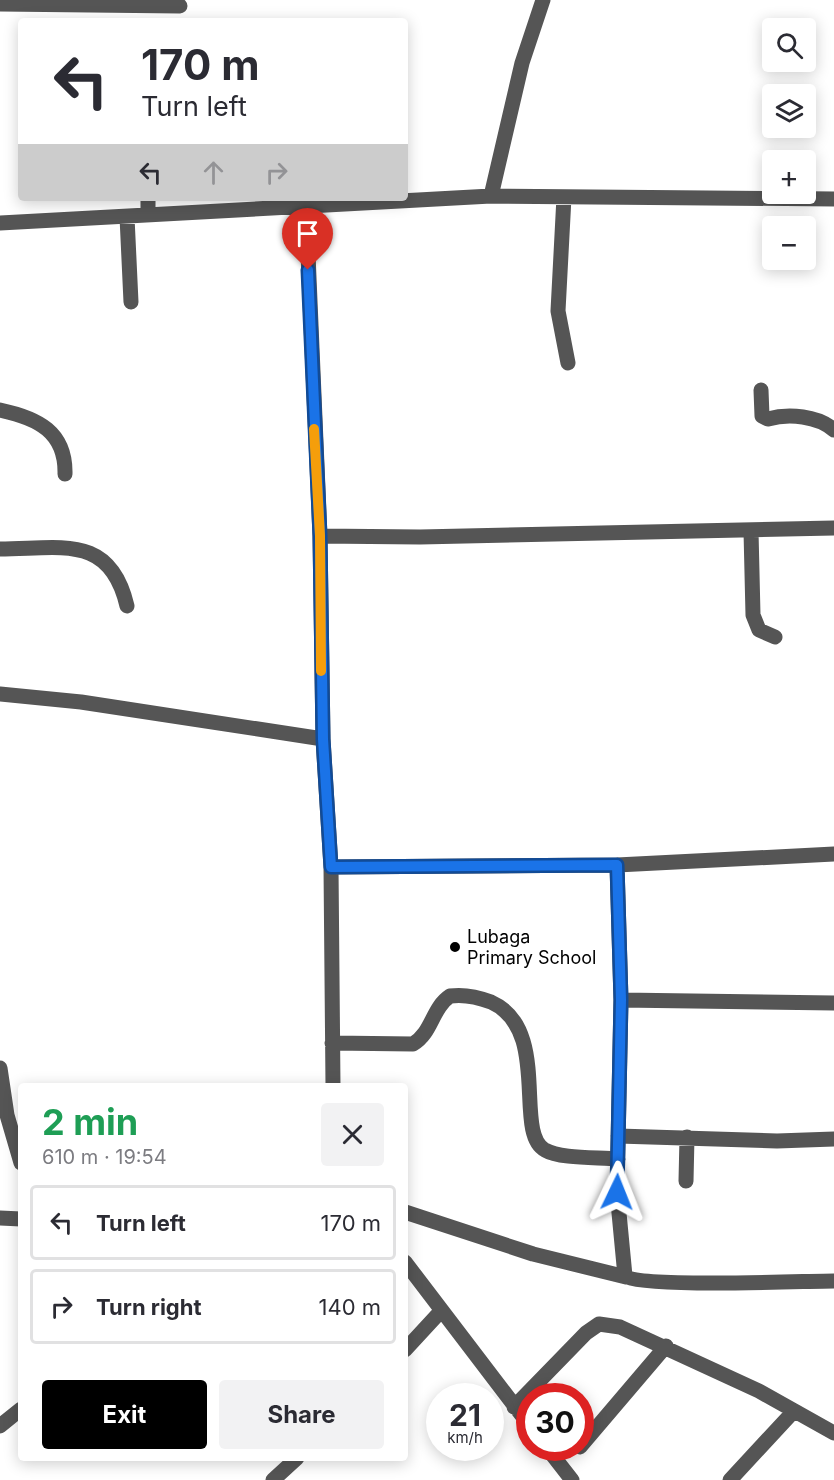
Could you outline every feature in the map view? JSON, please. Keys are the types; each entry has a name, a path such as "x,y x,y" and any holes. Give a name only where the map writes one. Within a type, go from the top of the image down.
{"street":[{"path":"491,196 522,63 543,0"},
{"path":"0,4 63,2 180,9"},
{"path":"408,201 491,196 834,199"},
{"path":"564,197 558,311 568,363"},
{"path":"147,214 148,201"},
{"path":"0,223 407,201"},
{"path":"306,207 320,536 323,739 331,867 333,1083"},
{"path":"128,217 131,302"},
{"path":"761,390 762,416 768,419 810,417 826,423 834,430"},
{"path":"0,410 36,422 49,430 61,443 65,459 65,474"},
{"path":"320,536 420,537 834,528"},
{"path":"751,531 753,615 759,630 775,637"},
{"path":"0,549 72,549 92,553 114,570 122,584 127,606"},
{"path":"0,694 81,702 323,739"},
{"path":"331,867 617,865 834,854"},
{"path":"617,865 621,1000 618,1136 619,1231 626,1277"},
{"path":"333,1043 413,1044 427,1030 438,1008 450,996 472,997 487,1001 511,1018 522,1042 530,1081 533,1136 538,1145 554,1154 618,1159"},
{"path":"621,1000 834,1004"},
{"path":"0,1068 7,1115 18,1153"},
{"path":"618,1136 777,1141 834,1139"},
{"path":"686,1181 687,1137"},
{"path":"408,1213 533,1254 641,1282 834,1281"},
{"path":"0,1218 18,1219"},
{"path":"408,1266 516,1409"},
{"path":"408,1347 441,1311"},
{"path":"514,1407 599,1324 620,1327 666,1347 834,1433"},
{"path":"594,1431 666,1347"},
{"path":"0,1426 18,1411"},
{"path":"730,1480 794,1411"},
{"path":"273,1480 294,1461"},
{"path":"558,1461 572,1480"},
{"path":"563,1467 568,1461"}],"slow traffic":[{"path":"314,429 320,536 321,671"}],"place":[{"name":"Lubaga Primary School","path":"455,947"}],"route":[{"path":"308,270 320,536 323,739 331,867 617,865 621,1000 617,1192"}]}
